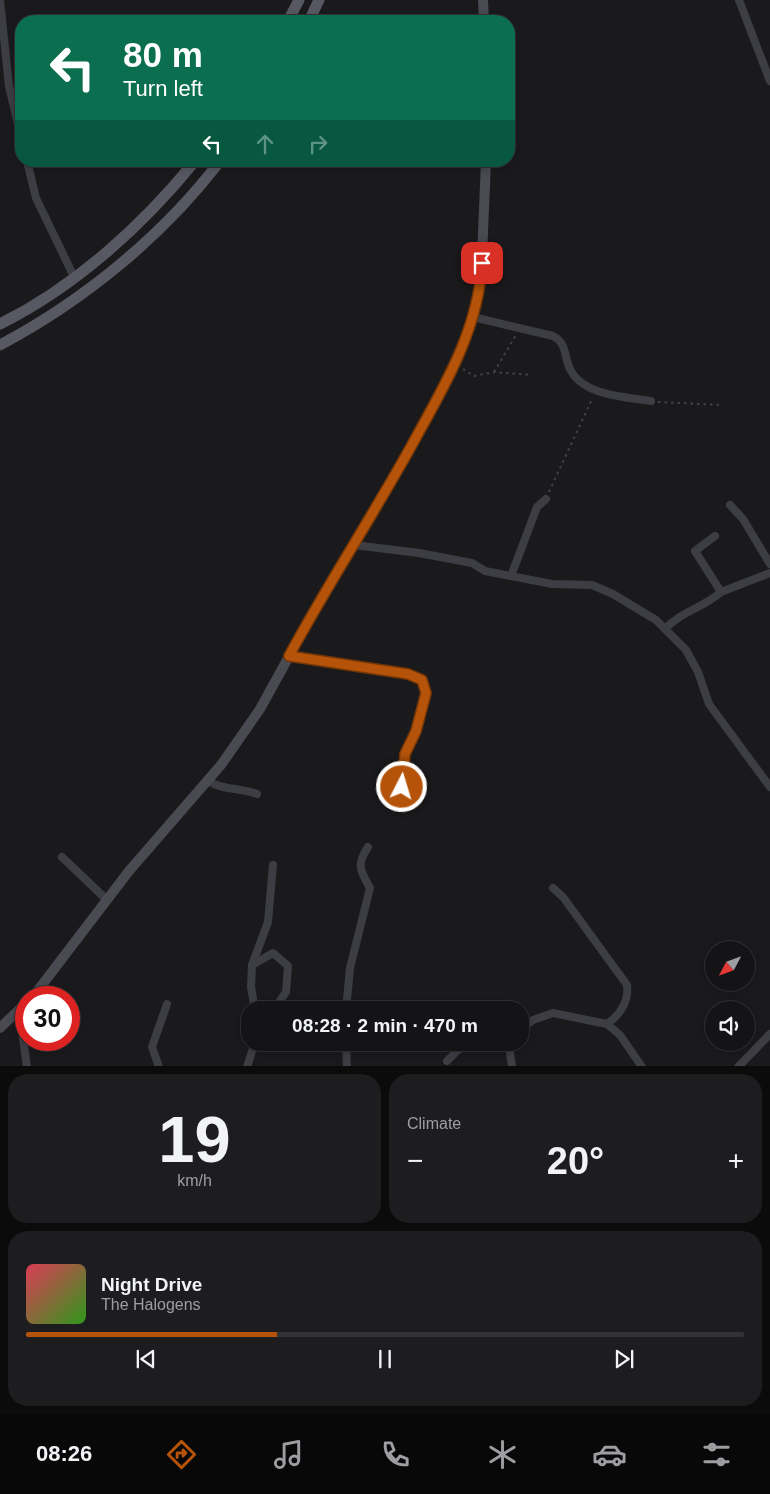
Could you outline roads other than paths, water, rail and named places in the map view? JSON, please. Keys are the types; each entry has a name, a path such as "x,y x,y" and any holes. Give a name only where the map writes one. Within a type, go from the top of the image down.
{"main road":[{"path":"291,15 299,0"},
{"path":"312,15 319,0"},
{"path":"0,324 40,301 74,277 151,211 190,167"},
{"path":"0,345 26,331 72,301 114,268 157,231 215,167"}],"street":[{"path":"0,0 9,86 15,111"},
{"path":"483,0 484,15"},
{"path":"739,0 770,81"},
{"path":"28,167 36,198 74,277"},
{"path":"41,986 129,871 221,766 260,709 324,593 404,460 454,364 473,317 481,280 486,167"},
{"path":"473,317 556,338 562,344 574,375 582,383 596,390 651,401"},
{"path":"511,576 538,507 546,499"},
{"path":"730,505 743,519 770,564"},
{"path":"715,536 695,551 721,592"},
{"path":"354,545 419,553 472,563 485,571 552,584 592,585 613,594 656,620 686,650 709,704 770,787"},
{"path":"665,629 684,613 709,602 721,592 770,573"},
{"path":"289,656 408,674 422,680 426,693 416,731 405,754 402,787"},
{"path":"208,781 215,786 246,789 257,794"},
{"path":"347,1001 350,968 370,888 360,871 360,859 368,847"},
{"path":"62,857 107,900"},
{"path":"253,1001 251,987 252,965 268,922 273,865"},
{"path":"553,888 563,897 627,985 629,995 623,1008 607,1024"},
{"path":"252,965 273,953 288,966 286,992 280,1001"},
{"path":"160,1066 152,1047 160,1019 167,1004"},
{"path":"529,1023 553,1013 607,1024 620,1035 642,1066"},
{"path":"0,1028 15,1014"},
{"path":"738,1066 770,1034"},
{"path":"25,1051 26,1066"},
{"path":"247,1066 253,1051"},
{"path":"346,1051 347,1066"},
{"path":"447,1061 457,1051"},
{"path":"510,1051 512,1066"}]}
